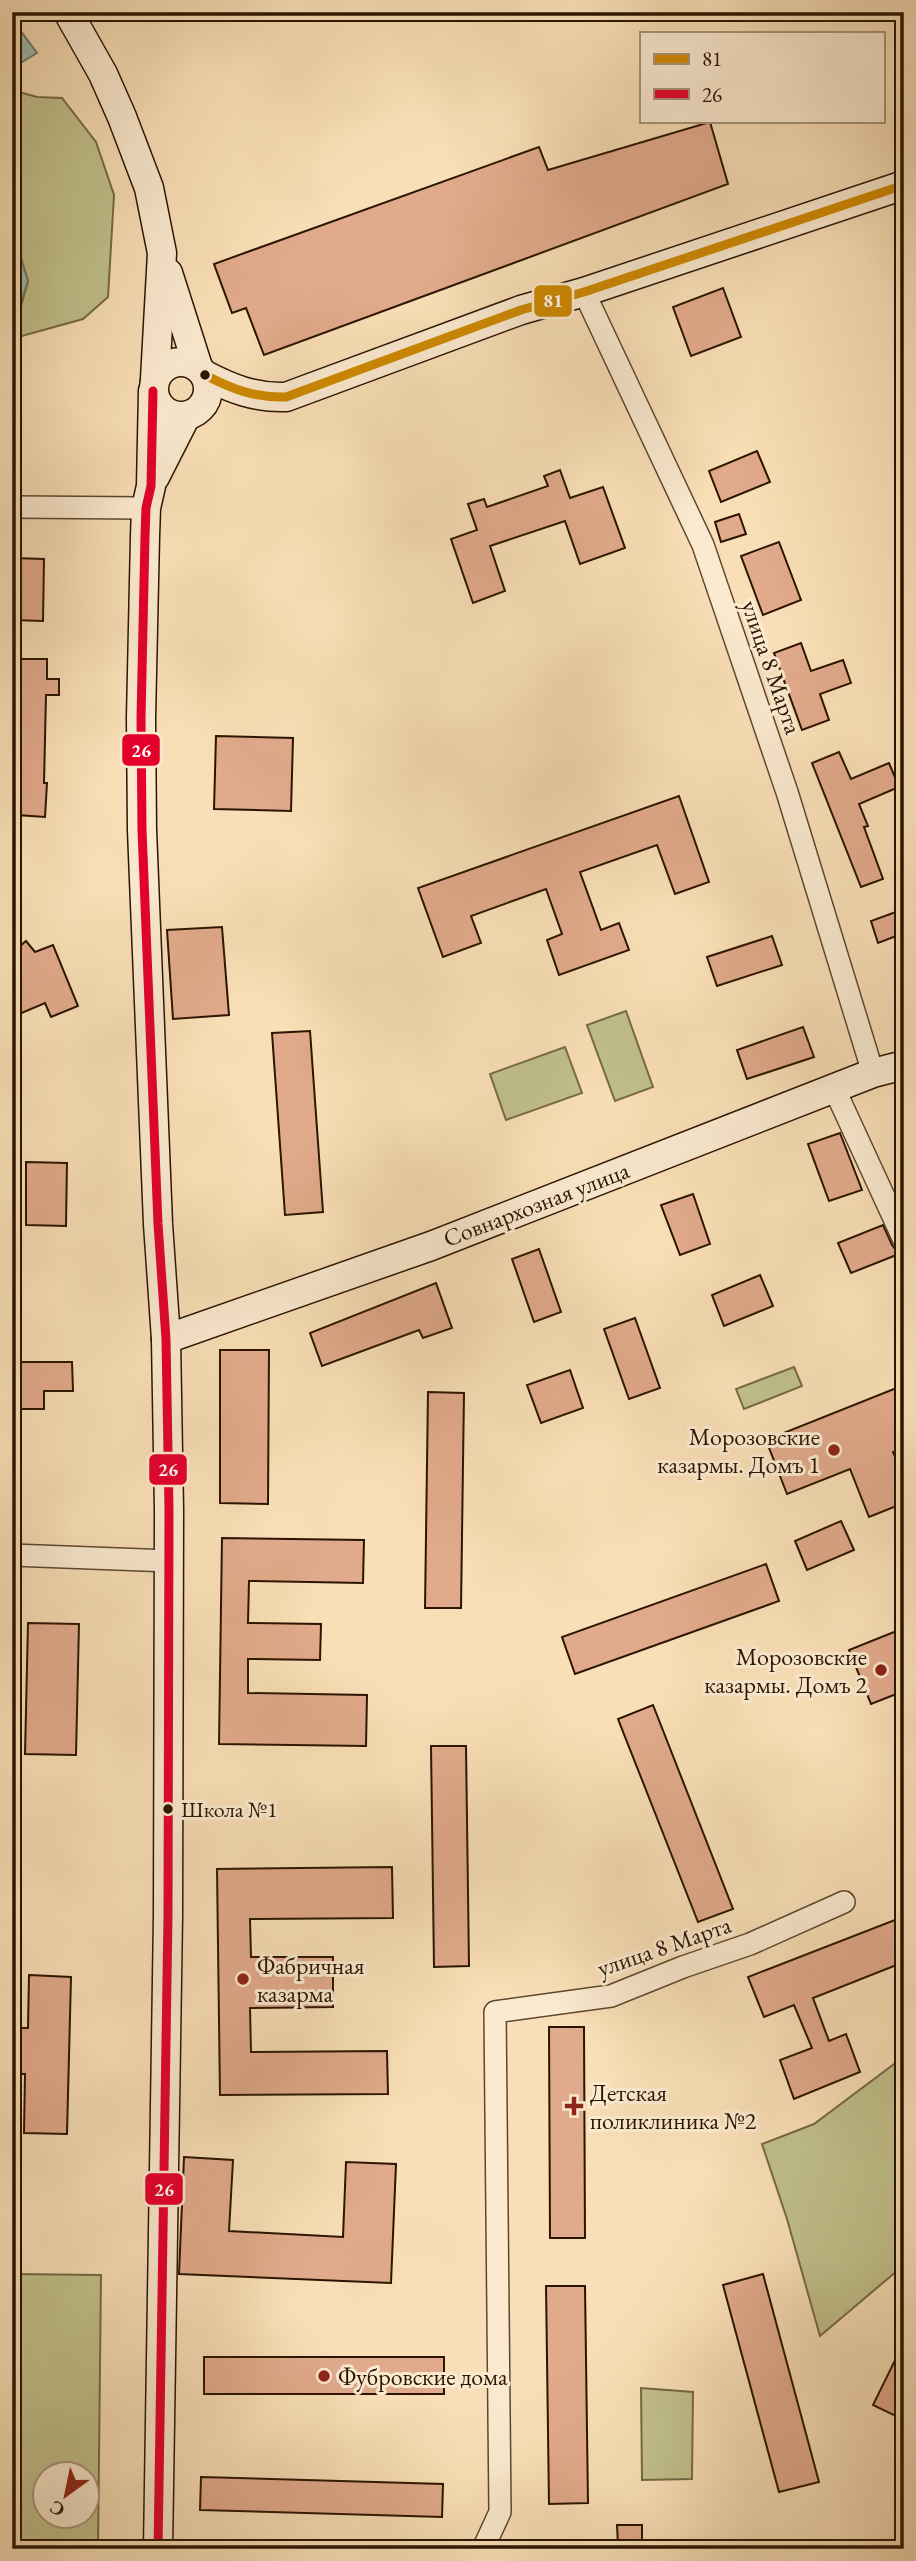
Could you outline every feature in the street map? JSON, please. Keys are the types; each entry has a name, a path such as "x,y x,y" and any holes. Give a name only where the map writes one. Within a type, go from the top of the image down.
{"street":[{"path":"68,12 103,74 149,188 162,253 201,371 208,383 205,401 189,414 149,497"},
{"path":"246,393 177,416 160,407 155,400 154,385 159,371 173,362 182,361 246,393 265,398 286,397 522,310 584,292 904,185"},
{"path":"158,2549 167,2069 170,1561 166,1339 158,1224 142,830 141,718 162,253"},
{"name":"улица 8 Марта","path":"584,292 703,545 787,792 873,1073"},
{"path":"12,507 149,497"},
{"name":"Совнархозная улица","path":"166,1339 430,1245 873,1073 904,1065"},
{"path":"834,1088 904,1240"},
{"path":"12,1555 170,1561"},
{"name":"улица 8 Марта","path":"483,2549 500,2512 495,2012 611,1996 750,1944 844,1902"}],"green space":[{"path":"12,90 37,97 62,98 96,142 114,195 108,297 83,319 22,336 14,331 28,281 12,230"},
{"path":"626,1011 653,1087 615,1101 587,1025"},
{"path":"565,1047 582,1093 506,1120 490,1074"},
{"path":"794,1367 802,1386 744,1409 736,1389"},
{"path":"904,2052 904,2265 820,2336 787,2219 762,2144 814,2124 898,2061"},
{"path":"12,2274 101,2275 99,2460 32,2460 32,2530 98,2530 98,2549 12,2549"},
{"path":"641,2388 693,2392 692,2479 642,2480"}],"water":[{"path":"12,19 37,53 12,68"},
{"path":"12,230 28,281 18,312 12,317"}],"building":[{"path":"710,122 728,184 264,355 246,308 232,313 214,264 539,147 548,170"},
{"path":"723,288 741,337 691,356 673,307"},
{"path":"757,451 770,482 721,502 709,471"},
{"path":"560,470 570,498 603,487 625,548 580,564 565,521 490,546 505,591 473,603 451,539 477,530 468,504 484,499 487,507 548,486 544,476"},
{"path":"739,514 746,534 721,542 715,522"},
{"path":"779,542 801,600 763,615 741,556"},
{"path":"13,558 44,559 43,621 12,620"},
{"path":"801,643 811,671 843,660 851,683 820,694 829,720 802,730 774,653"},
{"path":"20,659 47,659 47,679 59,679 59,695 46,695 45,817 17,815 21,754"},
{"path":"216,736 293,738 291,811 214,809"},
{"path":"839,752 851,779 889,763 899,787 859,804 868,826 864,827 883,879 861,887 812,763"},
{"path":"679,796 709,882 675,894 657,845 580,872 601,930 619,923 629,950 559,975 547,940 562,934 546,889 471,916 481,943 443,957 418,888"},
{"path":"904,909 904,933 878,943 871,921"},
{"path":"222,927 229,1015 173,1019 167,930"},
{"path":"772,936 782,965 717,986 707,957"},
{"path":"26,941 35,952 53,945 78,1006 51,1017 45,1003 12,1017 12,953"},
{"path":"803,1027 814,1057 747,1079 737,1050"},
{"path":"310,1031 323,1212 285,1215 272,1033"},
{"path":"840,1133 862,1190 829,1201 808,1144"},
{"path":"26,1162 67,1163 66,1226 26,1225"},
{"path":"693,1194 710,1244 680,1255 661,1205"},
{"path":"883,1225 899,1254 851,1273 838,1243"},
{"path":"539,1249 561,1312 534,1322 512,1259"},
{"path":"760,1275 773,1306 724,1326 712,1295"},
{"path":"436,1283 452,1328 423,1338 419,1330 322,1366 310,1333"},
{"path":"635,1318 660,1388 629,1399 604,1329"},
{"path":"220,1350 269,1350 268,1504 220,1503"},
{"path":"12,1362 72,1362 73,1391 44,1391 44,1409 12,1409"},
{"path":"570,1370 583,1408 541,1423 527,1385"},
{"name":"Морозовские казармы. Домъ 1","path":"904,1385 904,1448 893,1452 904,1478 904,1503 869,1517 850,1469 787,1494 766,1440"},
{"path":"428,1392 464,1393 461,1608 425,1608"},
{"path":"841,1521 854,1550 807,1570 795,1541"},
{"path":"222,1538 364,1540 363,1583 249,1581 248,1623 321,1624 320,1660 248,1659 248,1693 367,1695 366,1746 219,1744"},
{"path":"766,1564 779,1601 575,1674 562,1637"},
{"path":"28,1623 79,1624 76,1755 25,1754"},
{"name":"Морозовские казармы. Домъ 2","path":"904,1628 904,1691 871,1704 849,1650"},
{"path":"653,1705 733,1909 698,1922 618,1719"},
{"path":"431,1746 466,1746 469,1966 434,1967"},
{"path":"392,1867 393,1918 250,1919 251,1957 333,1957 333,2007 250,2008 251,2052 387,2051 388,2094 220,2095 217,1869"},
{"path":"900,1918 904,1927 904,1962 813,1998 829,2041 846,2034 860,2072 794,2099 780,2060 812,2048 794,2005 764,2017 748,1977"},
{"path":"29,1975 71,1977 67,2134 24,2133 25,2074 12,2074 12,2028 28,2028"},
{"path":"549,2027 584,2027 585,2238 550,2238"},
{"path":"184,2157 233,2160 229,2231 343,2237 346,2162 396,2164 391,2283 179,2274"},
{"path":"763,2274 819,2482 779,2492 723,2285"},
{"path":"546,2286 585,2286 588,2503 549,2504"},
{"path":"904,2342 904,2420 873,2405"},
{"name":"Фубровские дома","path":"204,2357 444,2357 444,2394 204,2394"},
{"path":"201,2477 443,2484 442,2517 200,2510"},
{"path":"617,2525 642,2525 642,2546 618,2545"}],"waterway":[{"path":"87,18 110,12"}],"transit line":[{"name":"81","path":"205,375 244,392 286,397 521,310 584,292 904,185"},
{"name":"26","path":"153,391 151,486 146,508 145,536 141,718 142,830 158,1224 166,1339 169,1510 168,1916 158,2549"}],"place":[{"name":"Морозовские казармы. Домъ 1","path":"834,1450"},
{"name":"Морозовские казармы. Домъ 2","path":"881,1670"},
{"name":"Школа №1","path":"168,1809"},
{"name":"Фабричная казарма","path":"243,1979"},
{"name":"Детская поликлиника №2","path":"574,2106"},
{"name":"Фубровские дома","path":"324,2376"}]}
